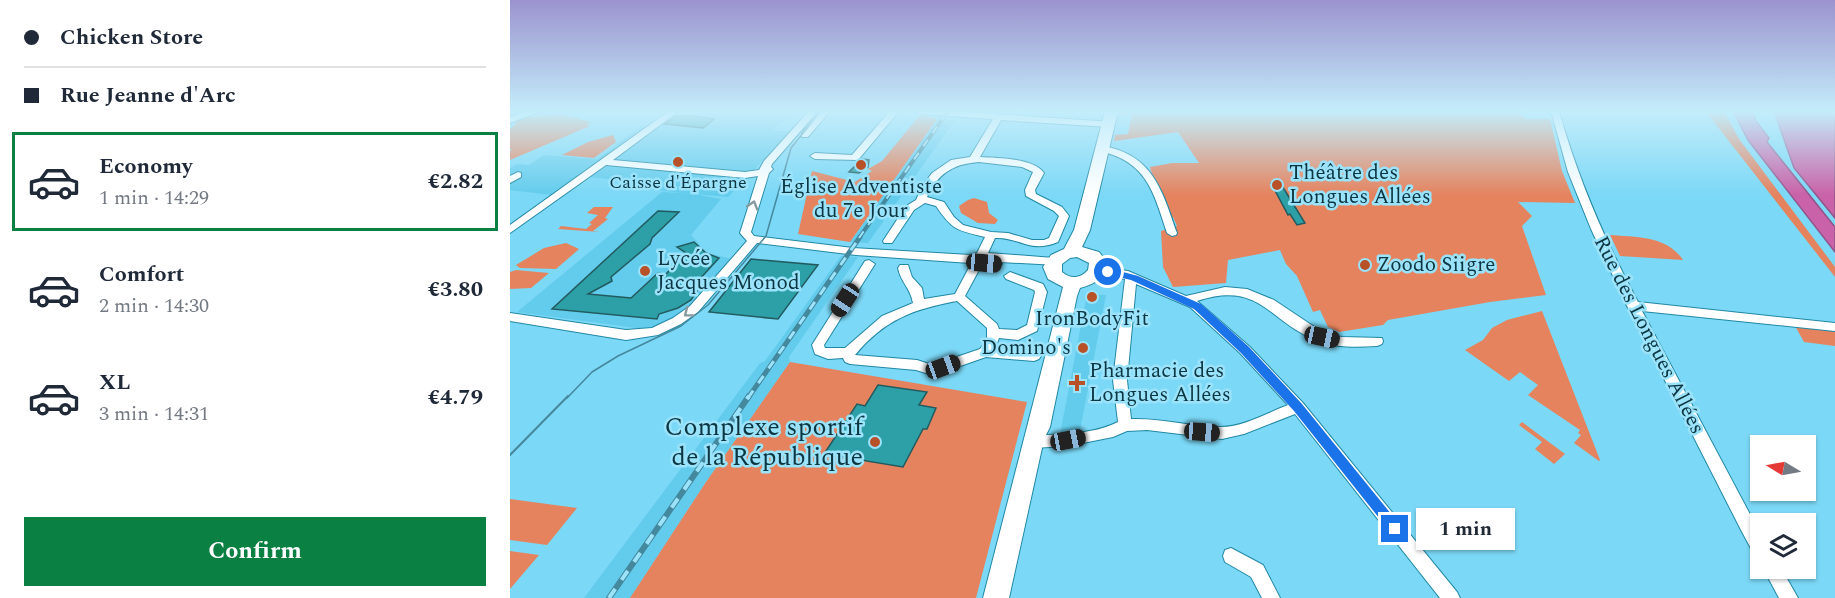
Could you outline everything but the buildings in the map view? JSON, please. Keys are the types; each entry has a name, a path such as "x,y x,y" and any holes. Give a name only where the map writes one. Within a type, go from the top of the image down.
{"main road":[{"path":"1060,274 1076,252 1105,139"},
{"path":"1060,274 1087,280 1098,271 1099,265 1096,259 1076,252"},
{"path":"996,598 1033,440 1039,427 1068,296 1060,274"}],"street":[{"path":"510,230 637,139"},
{"path":"789,139 767,163 762,173 745,233 751,238 852,250 980,260 1060,274"},
{"path":"606,162 745,175 762,173 775,164 799,139"},
{"path":"815,156 855,158 871,139"},
{"path":"975,157 986,139"},
{"name":"Rue des Longues Allées","path":"1563,139 1575,183 1633,306 1750,530"},
{"path":"1103,149 1118,150 1147,171 1172,233"},
{"path":"888,241 910,208 923,200 940,204 950,219 959,227 991,235 1008,234 1025,243 1049,243 1054,240 1064,216 1058,209 1031,196 1030,190 1039,173 1033,167 975,157 936,172 922,197 923,200"},
{"path":"959,297 991,235"},
{"path":"510,317 634,336 665,327 692,311 751,238"},
{"path":"869,264 818,345 819,351 828,354 848,353 874,327 890,315 919,304 959,297"},
{"path":"904,268 906,278 916,288 919,304"},
{"path":"1098,271 1131,277 1190,302 1245,350 1298,407 1451,598"},
{"path":"994,333 1018,335 1033,328 1041,292 1039,287 1010,276"},
{"path":"1125,425 1120,380 1131,277"},
{"path":"1190,302 1218,290 1241,291 1273,304 1304,328 1322,337 1342,342 1377,341"},
{"path":"959,297 993,327 993,341 985,352"},
{"path":"1633,306 1835,327"},
{"path":"848,353 850,359 854,361 917,365 929,369 943,367 985,352 1034,356"},
{"path":"1033,440 1068,440 1113,431 1125,425 1147,424 1222,433 1239,430 1298,407"},
{"path":"1231,556 1257,572 1271,598"},
{"path":"1778,579 1789,598"}],"shaded area":[{"path":"510,139 560,139 510,160 512,150"},
{"path":"599,139 615,139 616,142 594,158 562,155"},
{"path":"624,139 784,139 728,197 694,194 721,199 691,235 707,253 732,259 691,307 661,325 643,329 517,312 662,192 682,193 641,188 638,182 588,177 552,195 510,190 510,168 517,164 529,165 544,155 597,159"},
{"path":"900,139 923,139 850,242 798,234 812,171 855,182 872,171 868,169 882,161"},
{"path":"923,139 942,139 868,243 850,242"},
{"path":"1183,139 1555,139 1562,171 1575,203 1518,202 1532,216 1522,226 1546,295 1490,302 1388,320 1383,325 1339,332 1328,327 1320,310 1313,312 1297,276 1286,264 1280,250 1228,260 1226,283 1173,287 1163,267 1161,231 1177,226 1173,217 1163,217 1150,167 1172,163 1199,163"},
{"path":"1727,139 1739,139 1835,267 1835,277"},
{"path":"1769,139 1767,142 1835,227 1835,252 1748,140"},
{"path":"1784,139 1835,139 1835,218 1794,168"},
{"path":"974,198 987,202 989,213 998,220 995,224 978,223 961,213 959,206"},
{"path":"594,207 613,207 605,218 608,219 593,231 600,232 558,229 561,226 586,229 598,215 587,213"},
{"path":"1610,235 1641,237 1660,242 1669,246 1683,260 1620,256"},
{"path":"566,243 579,249 556,269 520,268 516,265 544,248"},
{"path":"841,256 858,257 789,357 790,362 706,482 630,598 584,598 760,363 765,361"},
{"path":"516,270 549,273 531,288 510,289 510,272"},
{"path":"1087,294 1106,295 1079,436 1060,434"},
{"path":"1542,311 1599,461 1574,443 1581,435 1578,433 1580,430 1528,395 1538,385 1520,372 1509,381 1465,350 1483,340 1492,328 1507,320"},
{"path":"1794,324 1835,328 1835,346 1804,342"},
{"name":"Complexe sportif de la République","path":"790,362 1027,402 976,598 630,598 706,482"},
{"path":"1522,422 1565,454 1554,464 1535,449 1542,442 1519,425"},
{"path":"510,499 577,508 547,545 510,540"},
{"path":"510,551 539,555 510,589"}],"tram line":[{"path":"567,398 592,372 618,356 681,326 708,305 766,236 791,148 798,139"},
{"path":"510,455 568,396"}],"railway":[{"path":"859,238 928,139"},
{"path":"748,398 860,237"},
{"path":"609,598 749,396"}],"place":[{"name":"Caisse d'Épargne","path":"678,162"},
{"name":"Église Adventiste du 7e Jour","path":"861,165"},
{"name":"Théâtre des Longues Allées","path":"1277,185"},
{"name":"Zoodo Siigre","path":"1365,265"},
{"name":"Lycée Jacques Monod","path":"645,271"},
{"name":"IronBodyFit","path":"1092,297"},
{"name":"Domino's","path":"1083,348"},
{"name":"Pharmacie des Longues Allées","path":"1077,383"},
{"name":"Complexe sportif de la République","path":"875,442"}],"route":[{"path":"1108,272 1124,274 1198,306 1245,350 1298,407 1395,529"}]}
